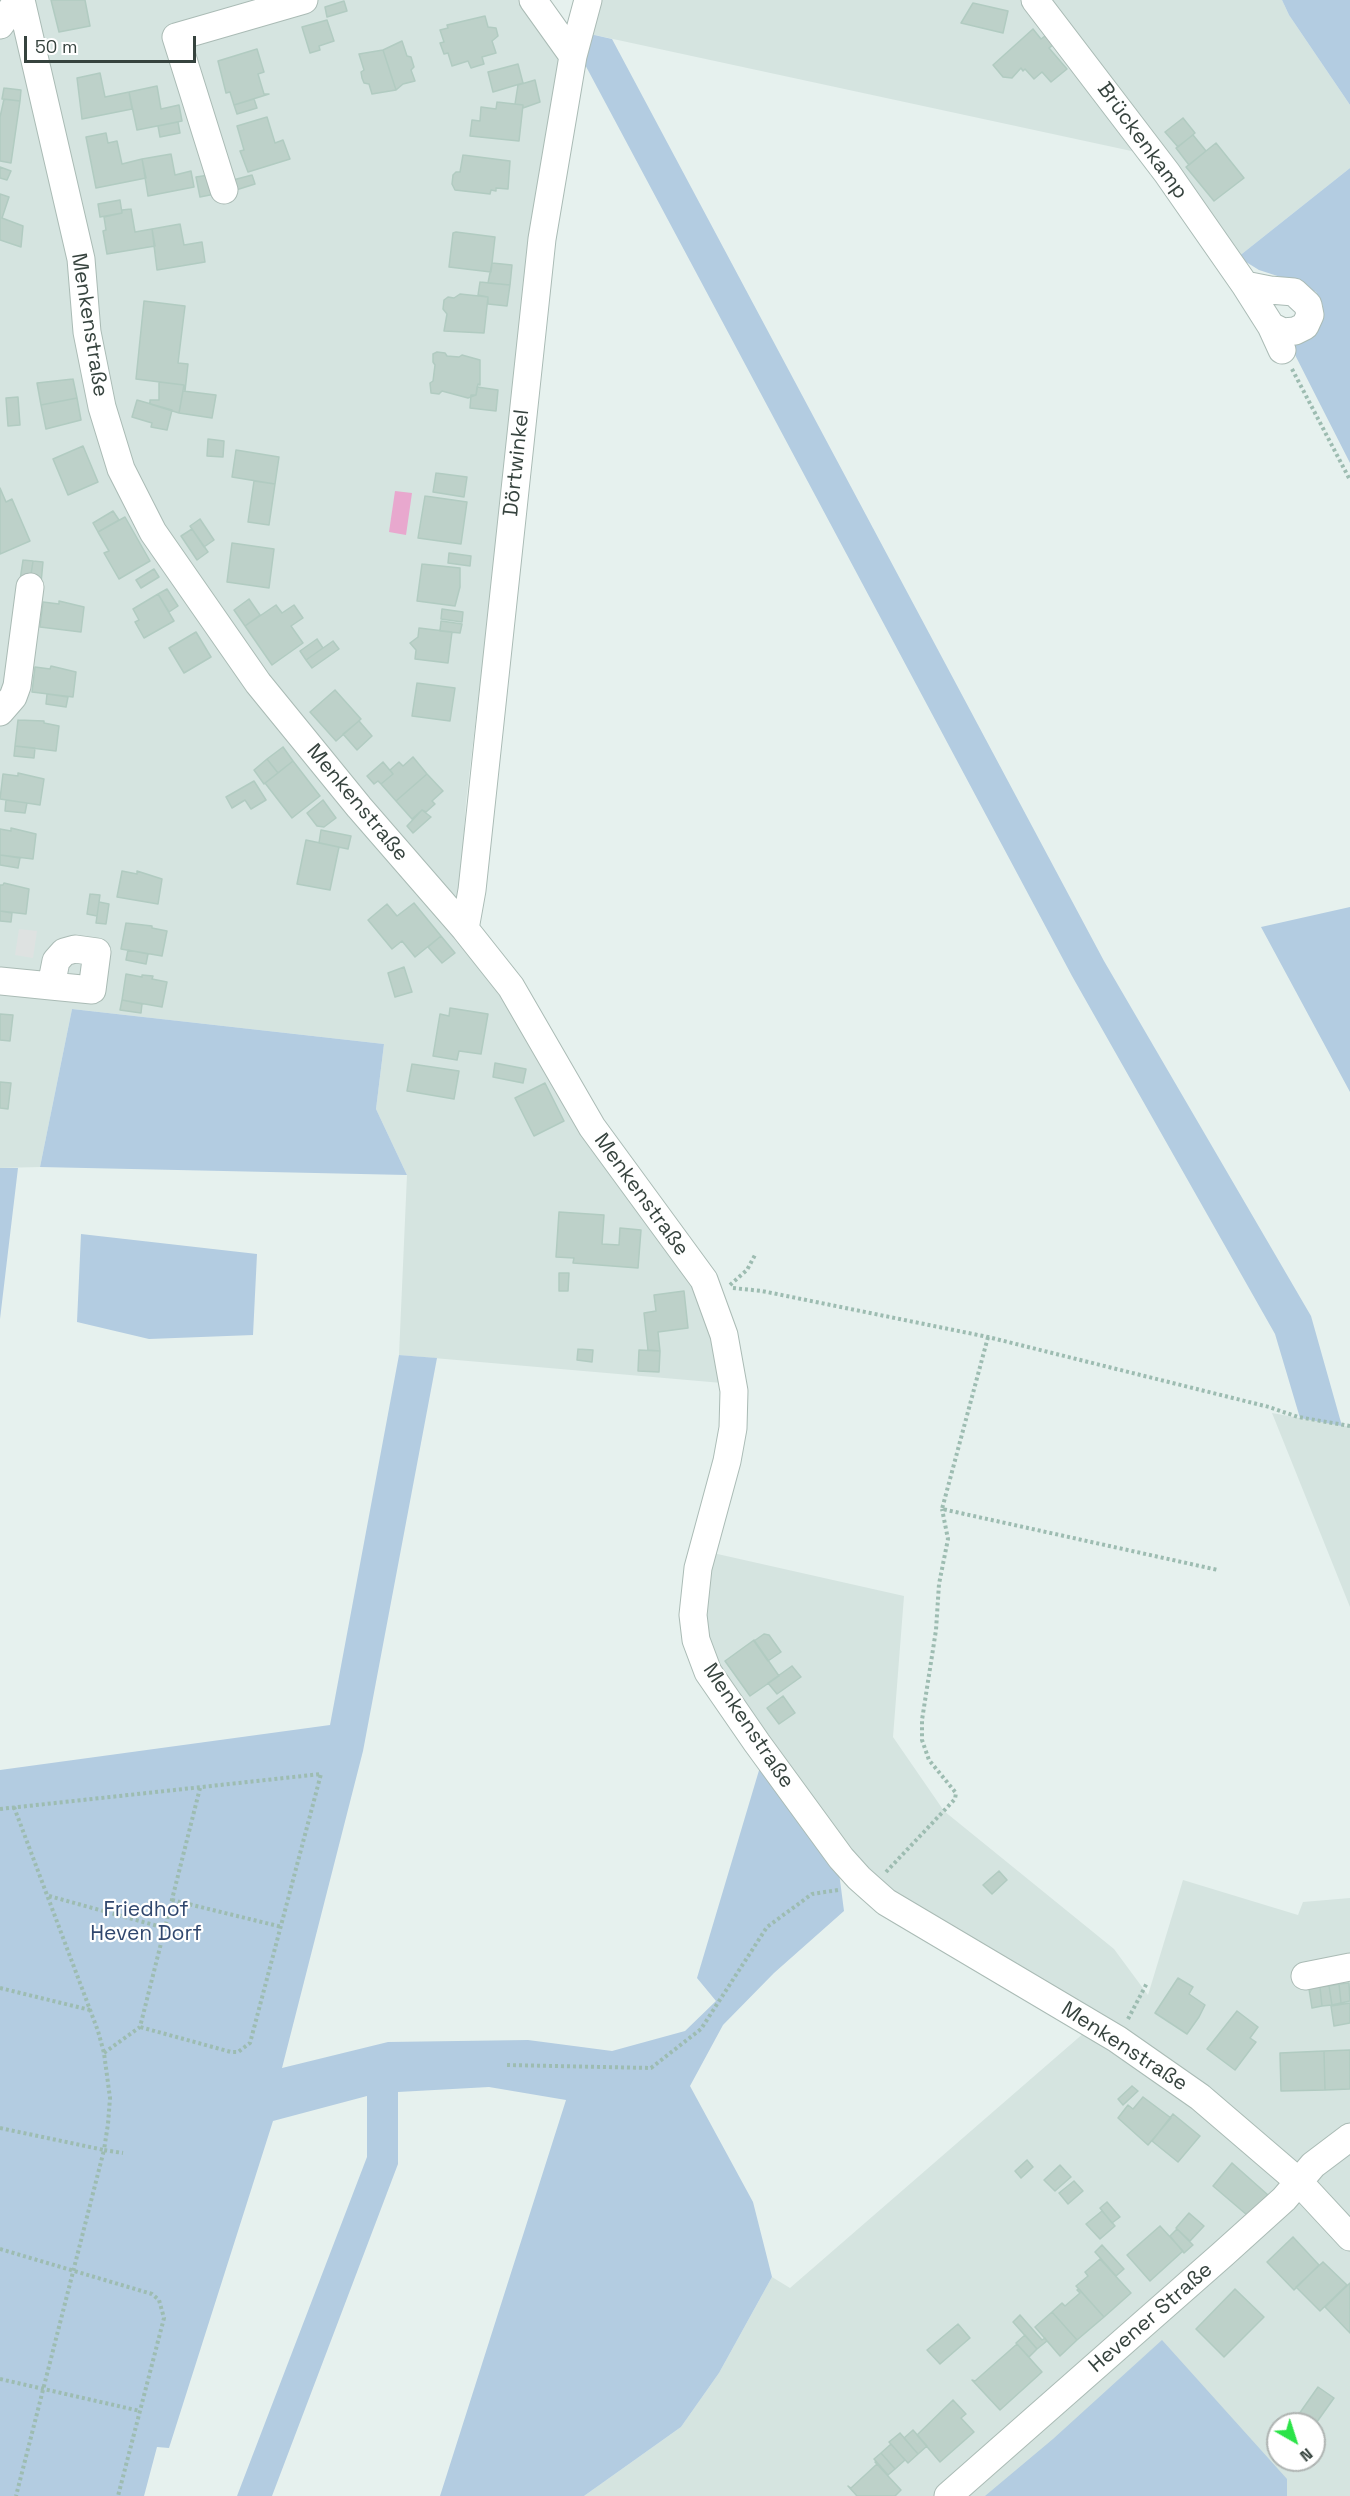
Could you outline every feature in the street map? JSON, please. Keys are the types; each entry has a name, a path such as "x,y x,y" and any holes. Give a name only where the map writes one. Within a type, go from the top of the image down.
{"street":[{"path":"0,25 20,0"},
{"name":"Menkenstraße","path":"20,0 81,259 87,332 102,407 121,469 153,532 258,683 359,807 465,929 518,997 592,1127 704,1280 724,1335 734,1391 733,1428 727,1461 698,1568 693,1615 696,1640 708,1672 841,1858 886,1902 1117,2039 1200,2097 1298,2181 1350,2237"},
{"path":"224,190 176,37 304,0"},
{"path":"532,0 573,56"},
{"name":"Dörtwinkel","path":"465,929 472,890 542,239 573,56 588,0"},
{"name":"Brückenkamp","path":"1035,0 1139,136 1245,285 1277,338"},
{"path":"1245,285 1294,292 1308,305 1310,315 1305,326 1295,331 1283,332 1277,338"},
{"path":"0,712 12,697 17,686 30,587"},
{"path":"0,981 51,986"},
{"path":"1305,1976 1350,1966"},
{"name":"Hevener Straße","path":"948,2496 1223,2254 1284,2199 1313,2165 1350,2136"}],"path":[{"path":"1277,338 1350,480"},
{"path":"755,1255 747,1270 727,1287 762,1291 988,1337 1269,1407 1298,1417 1350,1426"},
{"path":"507,2065 651,2068 701,2029 767,1927 812,1894 868,1886 955,1799 956,1793 929,1760 922,1740 922,1720 936,1630 939,1584 948,1539 942,1509 988,1337"},
{"path":"942,1509 1218,1570"},
{"path":"0,1809 321,1774 253,2036 244,2048 231,2052 140,2027"},
{"path":"104,2053 140,2027 200,1788"},
{"path":"14,1807 90,2010 104,2053 110,2098 104,2150 16,2496"},
{"path":"48,1896 165,1928"},
{"path":"172,1900 282,1927"},
{"path":"1117,2039 1147,1983"},
{"path":"0,1988 90,2010"},
{"path":"0,2128 123,2153"},
{"path":"0,2249 152,2294 159,2300 164,2318 118,2496"},
{"path":"0,2379 140,2410"}],"shaded area":[{"path":"0,0 522,0 566,67 532,246 466,802 457,933 505,991 694,1280 712,1322 722,1383 399,1355 407,1175 376,1109 384,1044 72,1009 40,1167 0,1168"},
{"path":"599,0 1282,0 1289,15 1350,105 1350,168 1238,257 1136,152 590,34"},
{"path":"395,491 412,493 406,535 389,532"},
{"path":"19,929 37,931 33,958 15,955"},
{"path":"1272,1413 1350,1427 1350,1607"},
{"path":"713,1553 904,1596 893,1737 944,1811 1114,1949 1148,1995 1183,1880 1298,1915 1303,1902 1350,1898 1350,2496 584,2496 681,2427 719,2373 772,2277 790,2288 1085,2032 866,1873 719,1669 707,1636 705,1618"}],"green space":[{"path":"1282,0 1350,0 1350,105 1289,15"},
{"path":"590,34 612,39 1104,961 1311,1316 1342,1426 1300,1418 1275,1334 1072,976 582,59"},
{"path":"1350,168 1350,463 1291,347 1314,334 1321,320 1323,306 1316,292 1296,282 1259,270 1238,257"},
{"path":"1350,907 1350,1092 1261,927"},
{"path":"72,1009 384,1044 376,1109 407,1175 40,1167"},
{"path":"0,1168 18,1168 0,1319"},
{"path":"81,1234 257,1254 253,1335 149,1339 77,1322"},
{"name":"Friedhof Heven Dorf","path":"399,1355 437,1358 363,1751 282,2068 388,2042 528,2040 612,2051 685,2031 716,2001 697,1978 760,1767 838,1865 844,1911 774,1973 723,2025 690,2086 753,2202 772,2277 719,2373 681,2427 584,2496 440,2496 566,2100 489,2087 398,2092 398,2164 272,2496 237,2496 367,2157 367,2096 273,2121 169,2448 157,2447 144,2496 0,2496 0,1770 330,1725"},
{"path":"1162,2340 1266,2456 1266,2472 1281,2472 1287,2479 1287,2496 985,2496 1053,2439"}],"building":[{"path":"51,0 85,0 90,26 59,32"},
{"path":"344,1 347,11 327,17 325,7"},
{"path":"973,3 1008,11 1003,33 961,23"},
{"path":"485,16 488,27 496,28 498,36 492,41 496,53 482,57 484,64 471,68 468,61 452,66 448,53 444,54 440,43 444,42 440,30 448,28 447,25"},
{"path":"327,20 334,41 319,46 320,50 310,53 302,27"},
{"path":"1033,29 1041,39 1045,36 1053,45 1049,48 1067,69 1051,82 1042,72 1034,79 1025,69 1023,71 1021,68 1012,78 1003,77 993,65"},
{"path":"402,41 407,56 411,57 414,67 411,70 415,81 403,84 396,90 383,50"},
{"path":"257,49 264,72 258,74 264,94 269,94 234,105 230,92 226,93 218,61"},
{"path":"383,50 396,90 372,94 369,84 364,83 362,78 361,72 364,70 359,54"},
{"path":"518,64 523,83 493,92 488,72"},
{"path":"100,73 105,97 129,92 132,109 82,119 77,78"},
{"path":"535,80 540,102 523,108 523,105 515,104 518,85"},
{"path":"157,86 161,109 179,105 182,121 137,130 129,92"},
{"path":"4,88 21,90 20,101 2,99"},
{"path":"4,99 20,101 11,163 0,161 0,117"},
{"path":"254,99 257,108 237,114 234,105"},
{"path":"497,102 523,105 519,141 470,136 472,120 480,121 481,107 496,109"},
{"path":"267,117 275,143 283,140 290,159 248,172 240,151 244,150 237,126"},
{"path":"1183,118 1195,133 1178,147 1165,132"},
{"path":"178,122 180,133 160,137 158,126"},
{"path":"106,133 108,143 117,141 122,164 142,159 146,178 96,188 86,137"},
{"path":"1193,135 1206,151 1189,165 1176,148"},
{"path":"1216,143 1244,178 1214,201 1186,167"},
{"path":"171,154 175,175 191,171 194,187 148,196 142,159"},
{"path":"463,155 510,161 508,189 496,188 496,191 491,190 490,194 455,190 452,184 453,175 460,172"},
{"path":"0,167 11,171 7,180 0,178"},
{"path":"209,175 215,194 200,197 196,177"},
{"path":"252,175 255,184 236,190 233,180"},
{"path":"0,194 9,197 2,218 23,226 21,247 0,240"},
{"path":"120,200 122,213 100,217 98,204"},
{"path":"131,209 135,232 152,229 155,246 107,254 103,231 106,230 104,217"},
{"path":"180,224 184,245 202,242 205,262 157,270 152,229"},
{"path":"453,233 495,237 491,272 449,267"},
{"path":"492,263 512,265 510,285 488,283"},
{"path":"480,282 510,285 507,306 488,304 488,297 478,295"},
{"path":"460,294 488,297 484,333 444,331 447,314 443,309 444,300"},
{"path":"144,301 185,306 178,363 188,364 185,391 184,385 136,379"},
{"path":"445,353 447,356 462,355 480,360 480,385 478,384 476,395 468,398 442,391 439,394 431,393 430,383 433,381 435,365 433,354"},
{"path":"73,379 77,398 41,405 37,383"},
{"path":"159,382 184,385 179,413 150,404 150,400 159,400"},
{"path":"477,387 498,390 496,411 470,408 471,395 476,395"},
{"path":"183,391 216,395 212,418 179,413"},
{"path":"18,397 20,425 8,426 6,398"},
{"path":"77,398 81,420 46,429 41,405"},
{"path":"137,400 172,410 167,430 151,427 152,423 132,417"},
{"path":"208,439 224,441 223,457 207,456"},
{"path":"83,446 98,482 68,495 53,459"},
{"path":"236,450 279,457 275,484 232,477"},
{"path":"436,473 467,477 464,497 433,492"},
{"path":"254,481 275,484 269,525 248,522"},
{"path":"0,488 6,502 12,499 30,541 0,554"},
{"path":"425,496 467,502 461,544 418,538"},
{"path":"113,511 119,520 98,532 93,523"},
{"path":"125,517 150,561 119,579 104,553 109,551 98,532"},
{"path":"200,519 214,540 204,547 190,526"},
{"path":"192,529 208,552 197,560 181,536"},
{"path":"232,543 274,549 269,588 227,582"},
{"path":"449,553 471,556 470,566 448,563"},
{"path":"23,560 33,561 30,581 20,580"},
{"path":"33,561 43,562 41,583 30,581"},
{"path":"422,564 460,568 460,587 455,606 417,601"},
{"path":"154,569 159,577 141,588 136,580"},
{"path":"167,589 178,606 169,612 158,594"},
{"path":"158,594 174,621 144,638 135,622 139,620 133,609"},
{"path":"249,599 260,615 245,626 234,610"},
{"path":"59,601 84,607 81,632 40,627 43,602 59,604"},
{"path":"276,605 282,613 294,605 303,618 291,626 303,643 272,665 245,626"},
{"path":"442,609 463,612 462,622 441,619"},
{"path":"441,621 462,624 460,633 440,631"},
{"path":"419,628 452,632 448,663 415,659 416,650 410,643 418,637"},
{"path":"196,632 211,657 184,673 169,648"},
{"path":"317,639 323,648 306,660 300,651"},
{"path":"333,641 339,649 312,668 306,660"},
{"path":"51,666 76,672 73,697 32,692 35,667 50,669"},
{"path":"417,683 455,688 450,721 412,716"},
{"path":"335,690 361,719 336,741 310,712"},
{"path":"47,694 68,697 66,707 46,704"},
{"path":"18,720 44,721 44,723 59,726 56,751 15,746"},
{"path":"359,721 372,736 357,750 343,734"},
{"path":"15,746 35,748 34,758 14,756"},
{"path":"283,747 293,761 278,773 267,759"},
{"path":"413,757 427,774 396,801 381,784 393,774 390,770 399,762 403,766"},
{"path":"267,759 278,773 264,784 254,770"},
{"path":"293,761 320,796 292,818 265,783"},
{"path":"383,762 393,774 381,784 378,781 374,784 367,776"},
{"path":"18,773 44,779 40,805 0,799 3,774 18,776"},
{"path":"427,774 443,791 432,801 435,804 426,812 422,810 412,819 396,801"},
{"path":"254,781 266,800 251,809 245,800 232,808 226,797"},
{"path":"6,800 27,803 25,813 5,811"},
{"path":"323,800 336,818 324,827 317,826 307,813"},
{"path":"422,810 431,817 413,833 407,826"},
{"path":"11,828 36,834 33,859 0,855 0,829 11,831"},
{"path":"321,830 351,836 348,849 319,843"},
{"path":"306,840 339,847 330,890 297,884"},
{"path":"0,855 20,858 18,868 0,865"},
{"path":"122,871 137,874 137,871 162,879 158,904 117,897"},
{"path":"4,883 29,889 26,914 0,911 0,885"},
{"path":"90,894 100,895 97,916 87,914"},
{"path":"99,902 109,904 106,924 96,923"},
{"path":"414,903 441,936 415,957 402,941 392,949 368,920 387,904 397,916"},
{"path":"0,911 12,913 11,922 0,921"},
{"path":"126,923 152,926 152,928 167,931 162,956 121,949"},
{"path":"441,936 455,953 442,963 428,947"},
{"path":"128,950 148,954 146,964 126,960"},
{"path":"404,967 412,992 395,997 388,973"},
{"path":"126,974 142,977 142,975 153,976 152,979 167,982 162,1007 122,1000"},
{"path":"122,1000 142,1004 141,1013 120,1010"},
{"path":"450,1008 488,1014 481,1054 459,1051 457,1060 433,1056 440,1014 449,1016"},
{"path":"0,1014 13,1015 10,1041 0,1040"},
{"path":"495,1063 526,1069 523,1083 493,1077"},
{"path":"412,1064 459,1071 454,1099 407,1091"},
{"path":"0,1082 11,1083 8,1109 0,1108"},
{"path":"545,1083 564,1121 534,1136 515,1098"},
{"path":"559,1212 604,1215 602,1244 619,1245 620,1228 641,1230 638,1268 573,1263 574,1258 556,1257"},
{"path":"559,1273 569,1273 568,1291 559,1291"},
{"path":"684,1291 688,1328 658,1332 660,1351 648,1350 644,1313 656,1311 654,1295"},
{"path":"578,1349 593,1350 592,1362 577,1360"},
{"path":"639,1350 660,1351 659,1372 638,1371"},
{"path":"764,1634 769,1635 781,1652 768,1661 754,1641"},
{"path":"754,1640 779,1676 750,1696 725,1661"},
{"path":"792,1666 801,1677 777,1694 768,1683"},
{"path":"783,1696 795,1713 779,1724 767,1708"},
{"path":"999,1871 1007,1880 992,1894 983,1885"},
{"path":"1178,1978 1193,1987 1189,1994 1205,2005 1187,2034 1155,2013"},
{"path":"1349,1983 1350,2001 1341,2003 1339,1984"},
{"path":"1339,1984 1341,2003 1332,2005 1329,1986"},
{"path":"1329,1986 1332,2005 1322,2006 1320,1987"},
{"path":"1320,1987 1322,2006 1312,2008 1309,1989"},
{"path":"1350,2003 1350,2023 1334,2026 1331,2006"},
{"path":"1237,2011 1258,2027 1250,2038 1256,2042 1235,2070 1207,2049"},
{"path":"1350,2050 1350,2089 1325,2090 1324,2051"},
{"path":"1324,2051 1325,2090 1281,2091 1280,2053"},
{"path":"1132,2086 1138,2091 1123,2105 1118,2099"},
{"path":"1143,2097 1171,2118 1148,2145 1118,2118 1128,2105 1133,2109"},
{"path":"1173,2114 1200,2136 1178,2162 1152,2141"},
{"path":"1027,2160 1033,2167 1021,2178 1015,2171"},
{"path":"1232,2163 1268,2195 1247,2215 1213,2186"},
{"path":"1060,2165 1071,2177 1055,2191 1044,2180"},
{"path":"1074,2181 1083,2191 1068,2204 1059,2193"},
{"path":"1107,2202 1120,2217 1112,2223 1100,2208"},
{"path":"1102,2211 1115,2226 1100,2239 1086,2224"},
{"path":"1189,2213 1204,2226 1190,2241 1176,2228"},
{"path":"1160,2226 1183,2251 1150,2281 1127,2255"},
{"path":"1177,2229 1193,2245 1184,2253 1170,2236"},
{"path":"1293,2237 1319,2265 1294,2290 1267,2262"},
{"path":"1102,2245 1124,2269 1116,2276 1095,2252"},
{"path":"1100,2259 1131,2293 1104,2317 1076,2286 1088,2276 1085,2272"},
{"path":"1323,2262 1347,2285 1320,2311 1296,2287"},
{"path":"1350,2283 1350,2333 1325,2307"},
{"path":"1079,2289 1104,2317 1077,2340 1052,2312 1062,2303 1065,2306 1080,2293 1077,2290"},
{"path":"1235,2289 1264,2317 1224,2357 1196,2329"},
{"path":"1052,2312 1077,2340 1060,2356 1035,2327"},
{"path":"1020,2315 1042,2340 1045,2338 1047,2341 1037,2349 1013,2322"},
{"path":"958,2324 970,2338 940,2364 927,2350"},
{"path":"1025,2335 1037,2349 1029,2357 1016,2343"},
{"path":"1017,2344 1042,2372 1000,2410 972,2380 975,2381"},
{"path":"1318,2387 1334,2398 1324,2412 1300,2412"},
{"path":"953,2400 966,2414 961,2418 974,2432 940,2462 917,2435"},
{"path":"913,2430 927,2446 918,2454 904,2438"},
{"path":"900,2433 918,2454 908,2463 889,2442"},
{"path":"891,2444 905,2460 895,2469 881,2453"},
{"path":"881,2453 895,2469 888,2475 874,2459"},
{"path":"877,2464 901,2490 895,2496 857,2496 848,2486 851,2488"}]}
